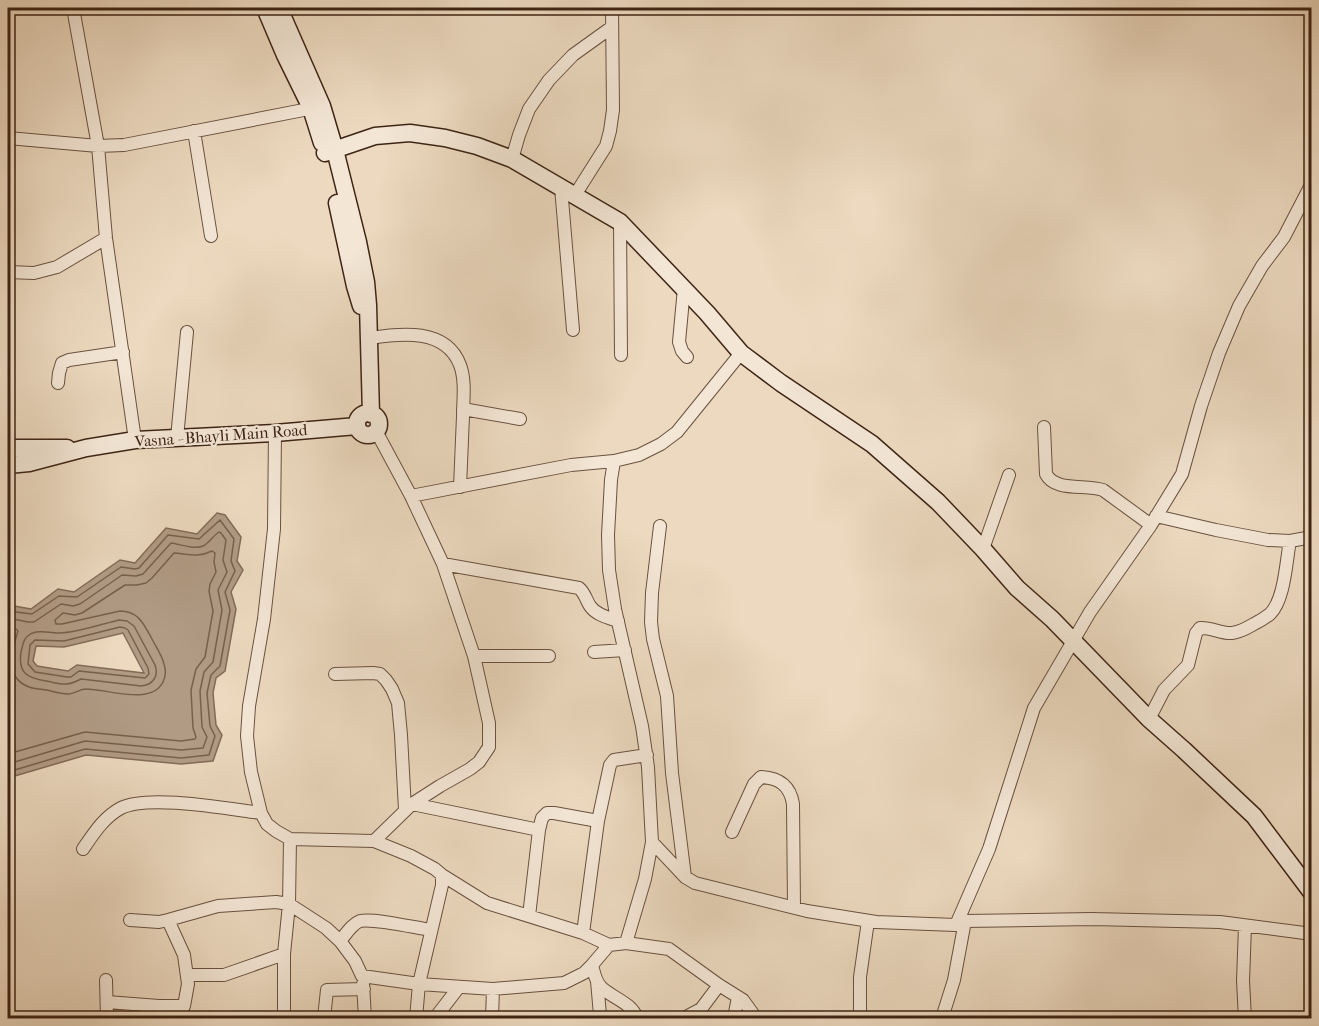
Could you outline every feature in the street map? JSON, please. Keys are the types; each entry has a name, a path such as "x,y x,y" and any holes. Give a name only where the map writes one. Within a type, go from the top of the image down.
{"street":[{"path":"73,8 98,146 106,238 135,440"},
{"path":"265,8 317,107"},
{"path":"279,8 317,107 366,282 370,334 371,414"},
{"path":"573,330 568,191 606,146 610,131 613,110 612,8"},
{"path":"512,159 529,109 549,80 573,55 612,27"},
{"path":"8,138 98,146 124,145 317,107"},
{"path":"194,132 211,236"},
{"path":"330,151 375,136 410,133 466,143 512,159 620,222 707,312 741,353 872,444 938,502 1017,588 1052,619 1149,719 1254,816 1311,893"},
{"path":"942,1018 954,980 960,923 989,849 1034,708 1090,612 1154,520 1182,474 1201,406 1219,353 1239,306 1262,266 1284,237 1311,183"},
{"path":"620,222 621,355"},
{"path":"8,272 34,273 57,267 106,238"},
{"path":"684,288 679,342 687,357"},
{"path":"177,438 187,332"},
{"path":"370,334 414,334 437,340 452,351 460,366 464,388 459,487"},
{"path":"58,383 62,363 123,352"},
{"path":"411,496 571,465 639,455 661,444 677,432 741,353"},
{"path":"463,409 520,419"},
{"path":"367,413 374,415 379,425 373,434 366,435 360,432 357,426 358,419 367,413"},
{"name":"Vasna - Bhayli Main Road","path":"8,465 29,463 86,448 135,440 357,426"},
{"path":"1044,427 1046,474 1054,483 1095,487 1154,520 1268,540 1290,541 1311,537"},
{"path":"374,841 408,807 479,762 489,747 489,723 474,656 443,564 411,496 376,431"},
{"path":"274,433 274,529 264,619 249,706 247,736 251,772 261,813 267,824 290,839 374,841 411,856 435,869 487,903 583,933 609,945 626,943 669,949 743,1000 756,1018"},
{"name":"Vasna - Bhayli Main Road","path":"8,448 86,448"},
{"path":"614,460 608,534 609,570 647,755 652,842 645,879 626,943"},
{"path":"983,549 1009,476"},
{"path":"660,526 651,622 667,696 672,774 685,877"},
{"path":"1149,719 1164,690 1188,665 1196,633 1200,628 1206,627 1228,633 1240,632 1270,613 1278,599 1283,582 1290,541"},
{"path":"443,564 579,588 583,590 590,606 595,611 618,621"},
{"path":"594,652 625,650"},
{"path":"474,656 549,656"},
{"path":"335,674 380,674 392,689 398,703 408,807"},
{"path":"583,933 598,821 610,765 614,760 647,755"},
{"path":"732,832 754,783 761,777 774,777 785,786 792,795 793,804 794,907"},
{"path":"84,849 105,819 133,803 168,802 261,813"},
{"path":"408,807 539,830"},
{"path":"529,916 542,818 547,813 554,813 598,821"},
{"path":"284,1018 284,954 289,904 290,839"},
{"path":"652,842 685,877 695,883 807,910 867,921 960,923 1092,919 1220,922 1311,934"},
{"path":"416,1018 419,984 442,885 442,875"},
{"path":"130,920 159,922 218,906 276,902 289,904 326,928 340,941 355,961 362,976 365,1018"},
{"path":"107,1002 184,1006 188,984 184,955 168,920"},
{"path":"340,941 359,921 431,930"},
{"path":"860,1018 860,977 866,945 867,921"},
{"path":"1245,926 1242,981 1245,1018"},
{"path":"362,976 419,984 493,989 564,983 585,973 609,945"},
{"path":"187,975 224,975 284,954"},
{"path":"592,965 597,981 599,1018"},
{"path":"106,980 107,1018"},
{"path":"597,981 602,988 624,1002 637,1018"},
{"path":"684,1018 701,1009 719,985"},
{"path":"435,1018 459,987"},
{"path":"324,1018 327,990 364,989"},
{"path":"492,1018 493,989"},
{"path":"734,1018 738,997"}],"water":[{"path":"217,513 225,515 241,537 237,561 243,570 231,592 236,609 225,671 216,678 213,693 216,725 222,735 213,761 181,764 86,755 8,778 8,605 31,609 58,589 74,592 120,560 135,563 166,528 197,534","holes":["123,633 144,673 77,665 68,671 37,666 33,661 36,646 64,647"]}]}
